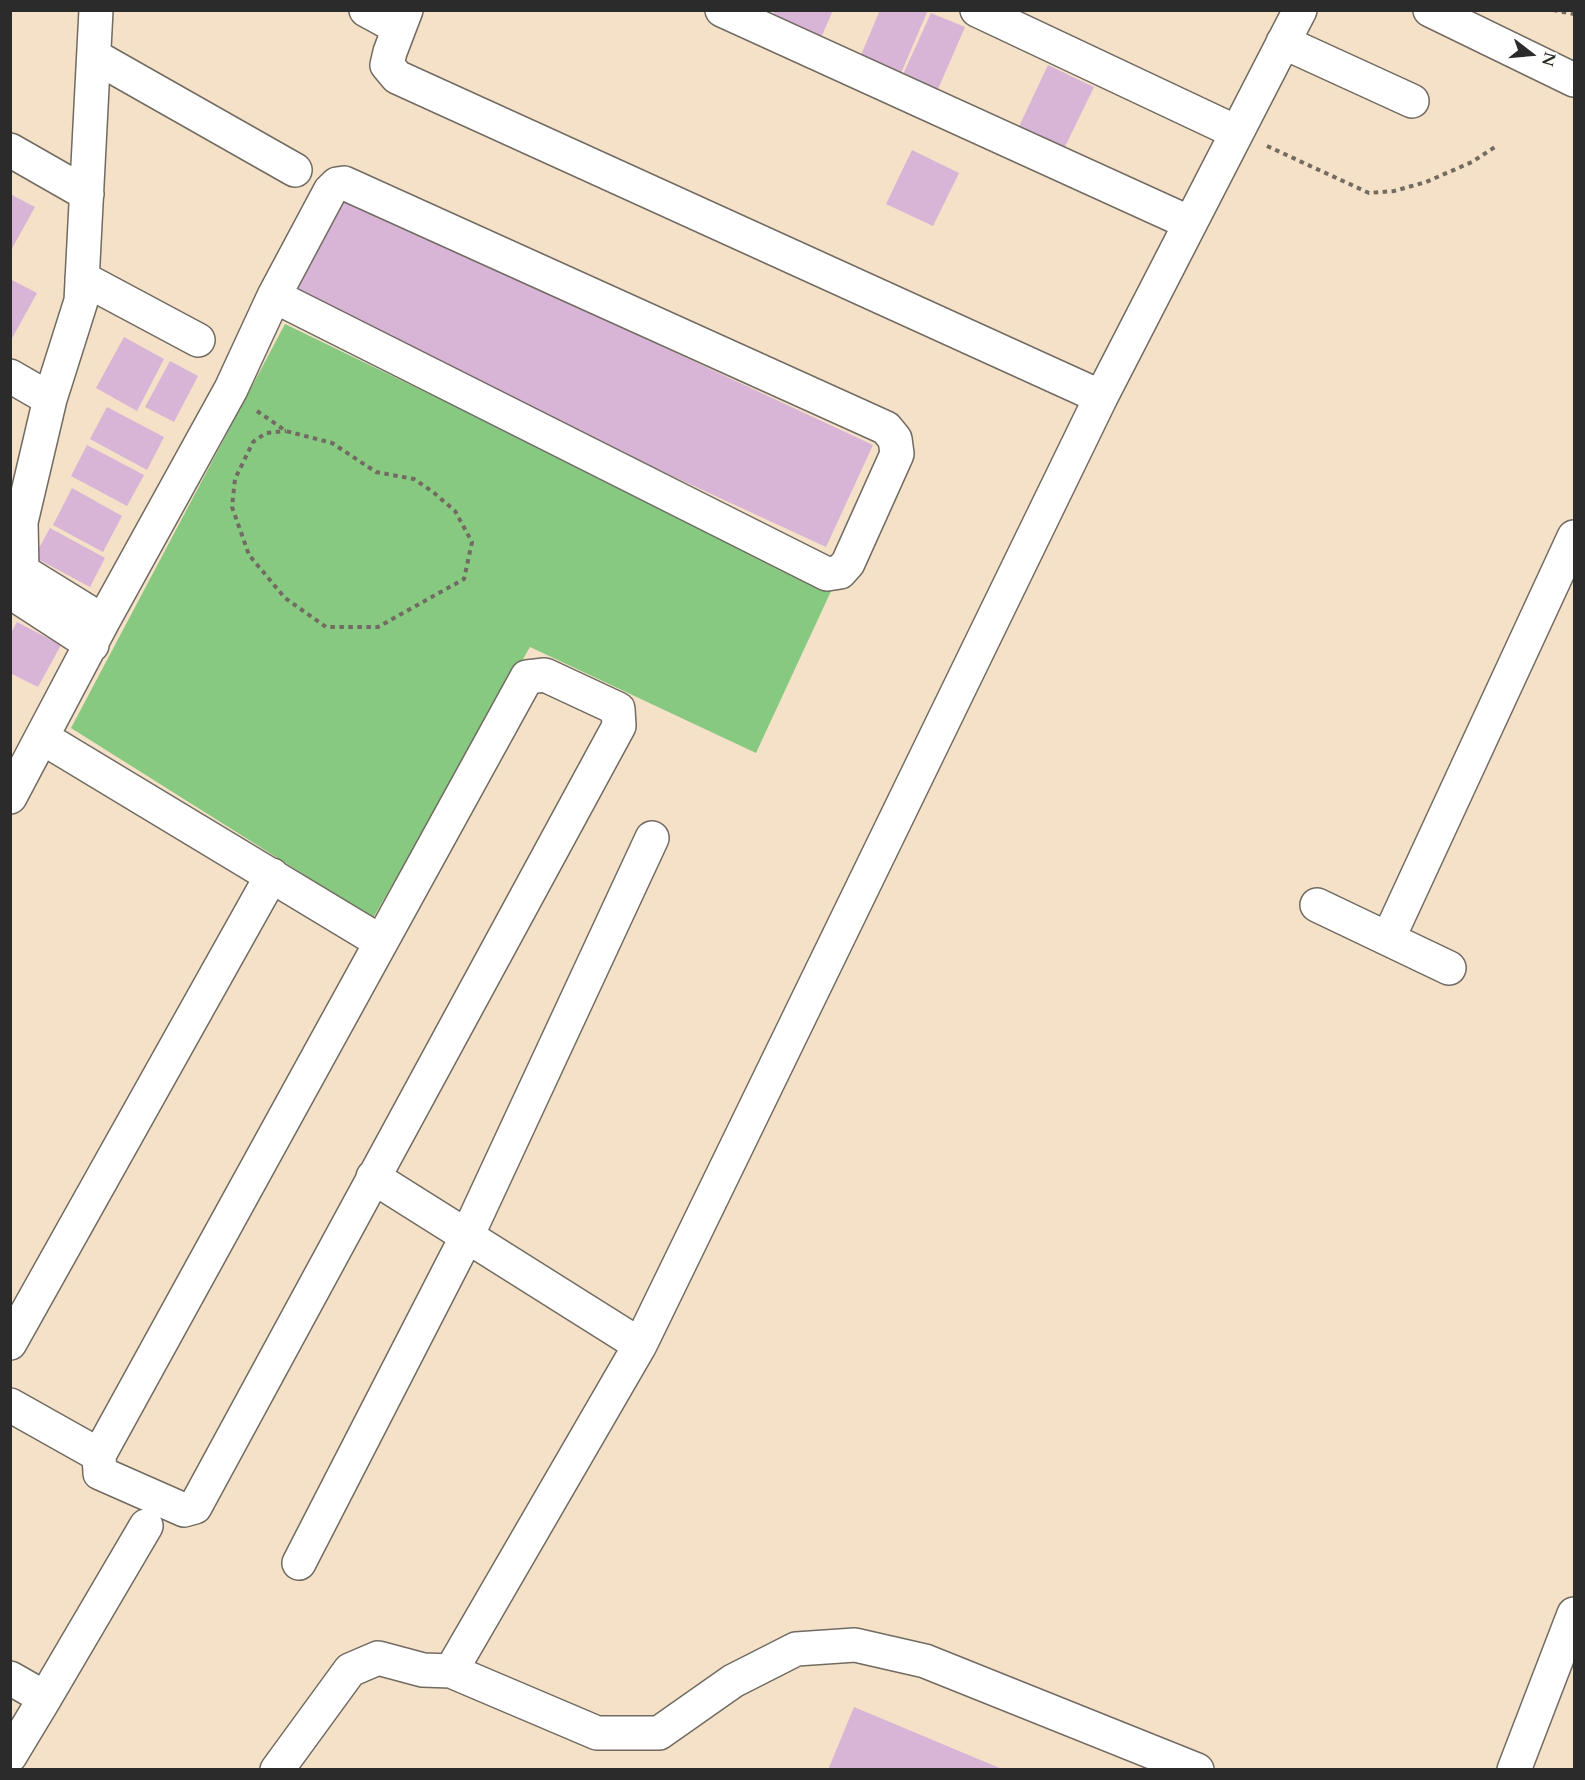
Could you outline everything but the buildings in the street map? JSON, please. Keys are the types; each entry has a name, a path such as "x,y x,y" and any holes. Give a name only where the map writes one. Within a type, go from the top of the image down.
{"street":[{"path":"96,10 81,301 50,399 21,522 15,585 98,633"},
{"path":"366,10 403,19 387,65 397,77 1101,397"},
{"path":"722,10 1190,223"},
{"path":"977,10 1236,132"},
{"path":"451,1671 640,1345 1101,397 1300,10"},
{"path":"1430,10 1575,80"},
{"path":"1283,42 1412,101"},
{"path":"94,56 295,170"},
{"path":"10,150 87,194"},
{"path":"10,797 231,389 274,296 330,191 337,184 344,183 886,428 895,439 897,454 848,563 840,572 827,574 274,296"},
{"path":"82,278 198,340"},
{"path":"10,376 50,399"},
{"path":"1388,939 1575,537"},
{"path":"545,675 618,709 619,726 195,1507 184,1510 100,1473 99,1455 381,942 527,677 545,675"},
{"path":"42,738 381,942"},
{"path":"299,1563 467,1236 652,838"},
{"path":"10,1343 272,875"},
{"path":"1317,905 1449,968"},
{"path":"373,1177 640,1345"},
{"path":"10,1406 99,1455"},
{"path":"10,1756 146,1526"},
{"path":"1514,1770 1575,1614"},
{"path":"277,1770 350,1670 378,1658 423,1670 451,1671 597,1733 659,1733 733,1681 796,1649 855,1645 925,1661 1197,1770"},
{"path":"10,1678 45,1698"}],"path":[{"path":"1553,10 1575,14"},
{"path":"1236,132 1369,193 1394,191 1426,182 1472,162 1498,145"},
{"path":"231,389 264,417 286,431 333,443 376,472 414,479 433,492 455,511 472,542 464,579 378,627 326,627 285,598 249,555 232,507 235,478 253,442 266,433 286,431"}],"green space":[{"path":"285,324 832,589 756,753 530,647 373,918 71,728"}]}
